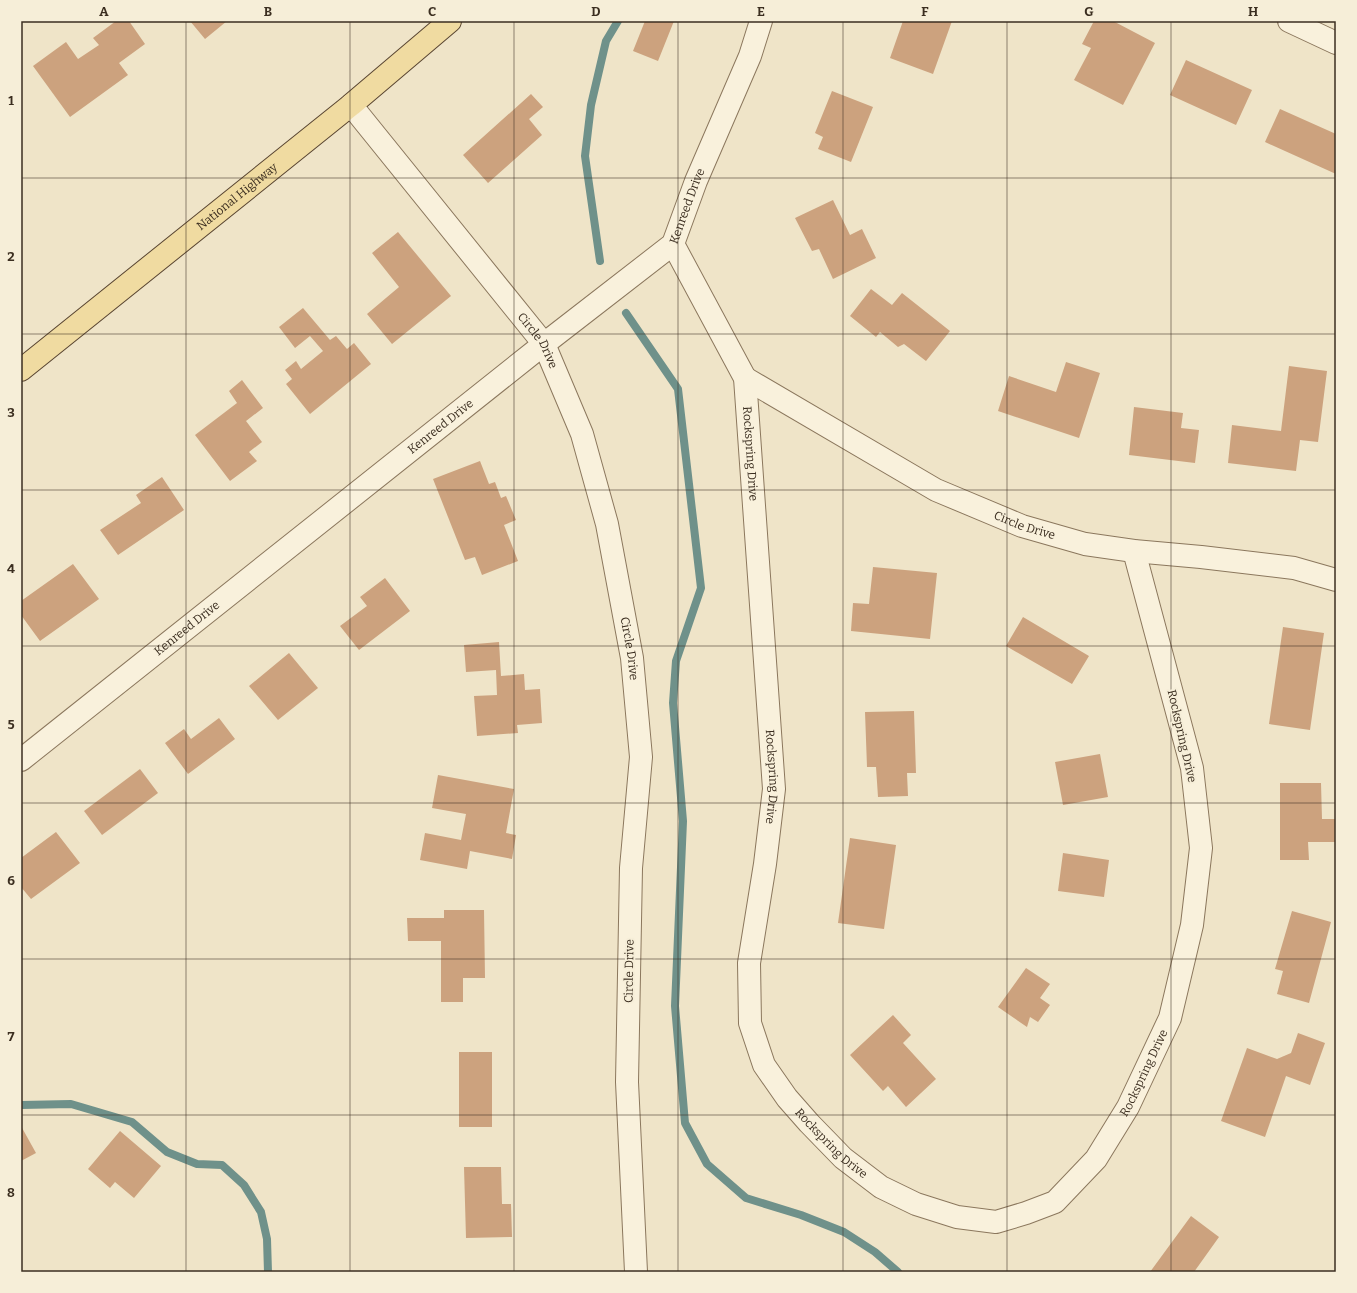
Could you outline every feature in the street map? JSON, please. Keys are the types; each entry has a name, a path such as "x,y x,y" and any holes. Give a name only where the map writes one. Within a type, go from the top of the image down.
{"main road":[{"name":"National Highway","path":"21,370 351,105 450,21"}],"street":[{"name":"Kenreed Drive","path":"21,760 544,344 673,244 696,181 750,56 761,21"},
{"path":"1289,21 1336,43"},
{"name":"Circle Drive","path":"351,105 544,344 582,434 607,524 632,658 641,757 631,868 626,1082 636,1272"},
{"name":"Rockspring Drive","path":"673,244 745,378 774,789 765,864 749,963 750,1023 764,1065 796,1108 843,1158 881,1187 916,1204 957,1217 996,1222 1026,1214 1055,1202 1096,1159 1128,1107 1170,1018 1192,925 1201,848 1192,768 1134,551"},
{"name":"Circle Drive","path":"745,378 936,490 1022,526 1085,544 1134,551 1294,568 1336,580"}],"building":[{"path":"116,21 129,21 145,44 119,63 128,75 70,117 33,66 66,42 78,59 99,45 93,38"},
{"path":"190,21 227,21 205,39"},
{"path":"645,21 674,21 658,61 633,51"},
{"path":"903,21 952,21 933,74 890,58"},
{"path":"1094,21 1113,21 1155,43 1123,105 1074,80 1091,48 1082,44"},
{"path":"1186,60 1252,90 1236,125 1170,95"},
{"path":"832,91 873,107 851,162 818,149 823,137 815,133"},
{"path":"531,94 543,107 529,119 542,135 488,183 463,155"},
{"path":"1280,109 1336,134 1336,174 1265,142"},
{"path":"833,200 850,235 862,229 876,258 833,279 819,249 812,251 795,218"},
{"path":"398,232 451,296 392,344 367,314 399,287 372,253"},
{"path":"871,289 892,305 902,293 950,331 926,361 904,344 898,347 880,332 876,337 850,316"},
{"path":"303,308 330,340 336,336 347,349 354,343 371,364 310,414 286,384 292,379 285,370 296,361 301,369 323,351 310,336 295,348 279,327"},
{"path":"1066,362 1100,373 1079,438 998,411 1009,376 1056,392"},
{"path":"1289,366 1327,371 1318,442 1300,440 1296,471 1228,463 1232,425 1281,431"},
{"path":"242,380 263,408 246,421 262,442 249,452 257,461 230,481 195,435 237,403 229,391"},
{"path":"1134,407 1183,413 1181,428 1199,430 1195,463 1129,455"},
{"path":"480,461 489,484 495,482 501,498 506,496 516,520 504,525 518,561 482,575 475,557 465,560 433,479"},
{"path":"162,477 184,510 118,555 100,530 141,503 136,495"},
{"path":"73,564 99,599 40,641 21,615 21,601"},
{"path":"873,567 937,573 930,639 851,631 853,603 869,604"},
{"path":"385,578 410,611 359,650 340,626 367,606 360,597"},
{"path":"1023,617 1089,656 1072,684 1006,646"},
{"path":"1283,627 1324,633 1310,730 1269,724"},
{"path":"499,642 501,676 524,674 525,690 540,689 542,723 517,725 518,733 477,736 474,696 497,695 496,670 466,672 464,645"},
{"path":"289,653 318,688 278,720 249,686"},
{"path":"914,711 916,773 907,773 908,796 878,797 876,767 867,767 865,712"},
{"path":"219,718 235,739 188,774 165,743 184,729 191,739"},
{"path":"1100,754 1108,797 1063,805 1055,762"},
{"path":"140,769 158,793 102,835 84,811"},
{"path":"438,775 514,789 506,833 516,835 512,859 470,851 467,869 420,860 425,833 461,840 466,814 432,808"},
{"path":"1280,783 1321,783 1322,819 1336,819 1336,842 1308,842 1309,860 1280,860"},
{"path":"56,832 80,863 31,899 21,887 21,858"},
{"path":"850,838 896,845 884,929 838,923"},
{"path":"1063,853 1109,860 1104,897 1058,891"},
{"path":"444,910 484,910 485,978 463,978 463,1002 441,1002 441,941 408,941 407,918 444,918"},
{"path":"1292,911 1331,922 1309,1003 1277,994 1283,971 1275,969"},
{"path":"1026,968 1050,984 1040,998 1050,1005 1038,1022 1030,1017 1027,1027 998,1007"},
{"path":"893,1015 911,1035 903,1043 936,1079 906,1107 888,1086 883,1091 850,1055"},
{"path":"1298,1033 1325,1043 1310,1085 1286,1076 1265,1137 1221,1121 1247,1048 1277,1059 1291,1053"},
{"path":"459,1052 492,1052 492,1127 459,1127"},
{"path":"21,1126 36,1153 21,1161"},
{"path":"120,1131 161,1166 134,1198 115,1182 110,1188 88,1169"},
{"path":"464,1167 501,1167 502,1204 511,1204 512,1237 466,1238"},
{"path":"1191,1216 1219,1237 1194,1272 1150,1272"}],"waterway":[{"path":"600,261 585,156 591,105 606,41 618,21"},
{"path":"626,313 678,389 701,588 676,661 673,703 683,821 675,1006 685,1123 707,1164 746,1198 801,1215 844,1232 875,1252 898,1272"},
{"path":"21,1105 71,1104 132,1122 167,1152 197,1164 222,1165 244,1185 261,1212 267,1239 268,1272"}]}
